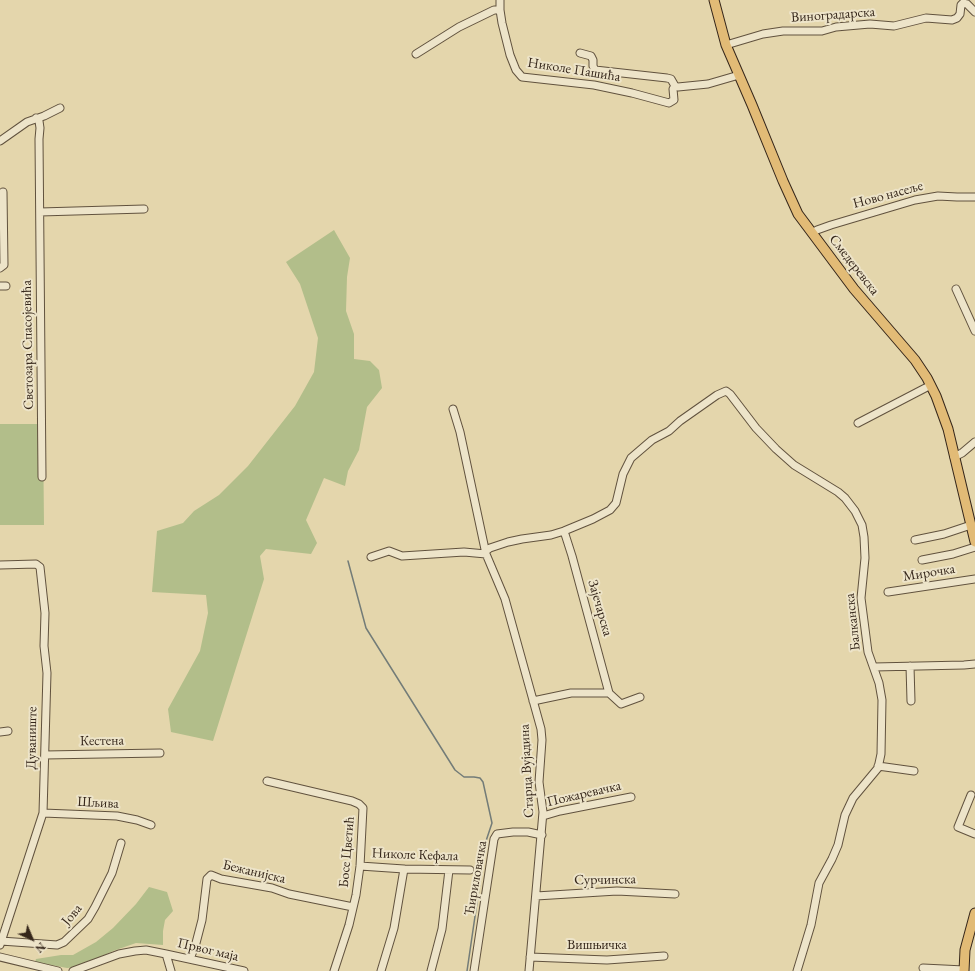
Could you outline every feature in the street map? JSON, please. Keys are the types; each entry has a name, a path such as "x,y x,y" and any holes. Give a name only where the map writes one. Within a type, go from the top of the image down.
{"main road":[{"name":"Смедеревска","path":"714,0 726,45 798,214 857,294 910,355 931,385 944,415 975,542"},
{"path":"964,970 966,950 974,919"}],"street":[{"path":"416,54 470,22 494,10 500,10 500,0"},
{"name":"Виноградарска","path":"726,45 763,34 783,31 822,31 836,27 870,24 894,26 926,18 952,20 957,18 960,14 961,5 963,3 967,4 975,12"},
{"name":"Николе Пашића","path":"500,10 510,55 516,70 522,77 594,85 669,103 674,100 673,89 675,86"},
{"path":"580,53 591,56 593,68 596,70 667,78 678,87 708,84 739,75"},
{"path":"0,141 20,126 60,108"},
{"name":"Светозара Спасојевића","path":"36,118 39,121 40,128 42,477"},
{"path":"0,268 4,264 3,192"},
{"name":"Ново насеље","path":"812,233 816,230 831,225 915,200 938,196 957,198 975,197"},
{"path":"40,212 144,209"},
{"path":"956,289 975,331"},
{"path":"858,423 931,385"},
{"name":"Балканска","path":"564,531 593,519 614,506 626,465 638,451 669,431 717,395 726,391 730,394 756,428 794,465 838,492 845,498 862,525 864,538 864,558 861,598 868,652 879,683 882,700 882,738 878,766 873,775 853,798 845,815 832,859 819,883 811,925 797,971"},
{"name":"Старца Вујадина","path":"453,409 460,432 486,552 505,599 542,736 540,782 543,816 542,835 529,971"},
{"path":"954,457 962,453 975,442"},
{"path":"915,540 944,534 971,525"},
{"path":"371,557 389,551 402,556 486,552 490,548 508,542 552,535 564,531"},
{"name":"Зајечарска","path":"564,531 609,693"},
{"path":"922,560 975,547"},
{"name":"Дуваниште","path":"0,565 36,564 40,566 45,613 44,646 47,673 43,812 1,943"},
{"name":"Мирочка","path":"888,592 975,579"},
{"path":"874,667 975,664"},
{"path":"910,666 911,701"},
{"path":"533,701 571,693 609,693 621,704 640,697"},
{"name":"Кестена","path":"45,755 160,754"},
{"path":"878,766 914,771"},
{"name":"Босе Цветић","path":"267,781 352,801 360,805 364,810 360,866 354,907 334,971"},
{"path":"971,795 958,826 975,834"},
{"name":"Пожаревачка","path":"543,816 560,811 631,797"},
{"name":"Шљива","path":"43,812 117,816 137,820 151,825"},
{"name":"Ћириловачка","path":"474,971 494,839 497,834 513,832 528,832 542,835"},
{"name":"Јова","path":"1,943 57,945 64,942 88,919 95,907 112,873 121,843"},
{"name":"Николе Кефала","path":"360,866 404,869 470,870"},
{"path":"381,971 394,928 404,869"},
{"path":"431,971 442,929 449,870"},
{"name":"Бежанијска","path":"190,958 196,943 202,920 207,879 211,875 221,879 272,888 289,894 354,907"},
{"name":"Сурчинска","path":"536,896 617,891 675,894"},
{"name":"Првог маја","path":"73,971 119,954 146,950 190,958 244,971"},
{"name":"Првог маја","path":"166,954 171,971"},
{"name":"Вишњичка","path":"530,957 607,960 664,956"},
{"path":"0,957 58,971"},
{"path":"923,968 964,970"}],"green space":[{"path":"334,230 350,258 347,277 346,311 354,334 354,359 370,361 379,370 382,388 367,407 359,450 348,471 345,486 324,478 306,520 317,543 311,554 266,549 260,556 264,579 213,741 171,732 168,709 200,651 208,613 206,595 152,592 157,531 183,523 194,511 219,495 248,466 295,406 314,372 318,338 300,284 286,262"},
{"path":"0,424 43,424 44,525 0,525"},
{"path":"149,887 167,892 173,911 165,920 163,945 136,943 113,951 79,967 67,968 35,962 36,959 61,955 73,955 96,942 113,928 136,904"}],"waterway":[{"path":"348,561 366,628 455,770 464,777 480,778 483,782 492,823 486,841 467,971"}]}
